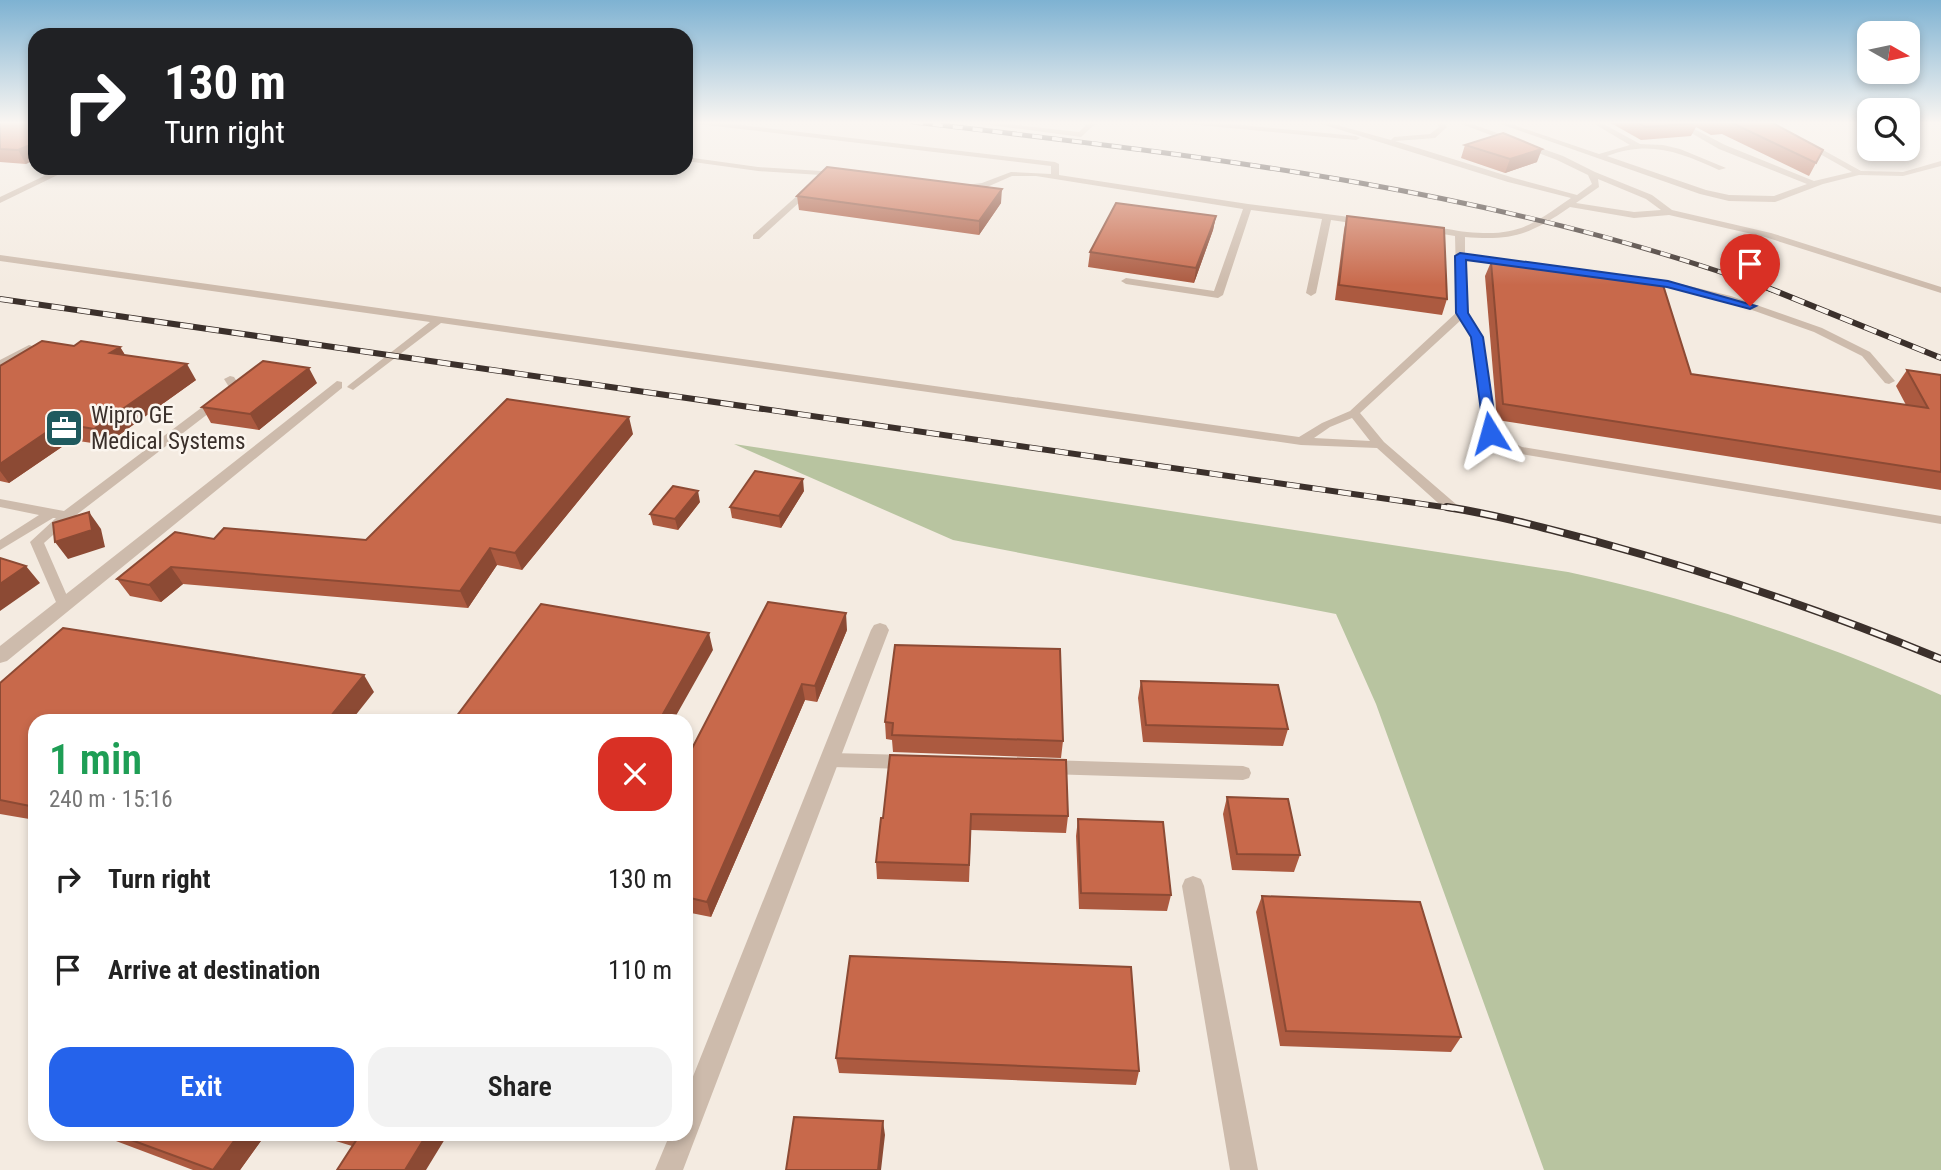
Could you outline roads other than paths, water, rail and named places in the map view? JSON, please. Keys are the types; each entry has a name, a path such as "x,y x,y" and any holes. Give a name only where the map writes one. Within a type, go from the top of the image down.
{"street":[{"path":"0,656 345,386"},
{"path":"693,1110 832,760 880,630"},
{"path":"1193,886 1244,1170"},
{"path":"669,1170 681,1141"}],"lane":[{"path":"0,200 50,177"},
{"path":"756,237 823,177"},
{"path":"949,188 984,185 1005,177"},
{"path":"1059,177 1248,207 1380,224"},
{"path":"1499,177 1576,197"},
{"path":"1420,229 1512,234 1537,226 1596,185 1593,177"},
{"path":"1598,177 1648,197 1669,212"},
{"path":"1659,177 1729,198 1775,199 1814,184 1844,177"},
{"path":"1795,177 1814,184"},
{"path":"1566,204 1634,215 1669,212 1768,235 1941,290"},
{"path":"1126,281 1218,295 1248,207"},
{"path":"1311,293 1327,217"},
{"path":"1460,233 1462,313 1477,337 1490,433 1501,442 1519,450 1941,520"},
{"path":"1460,256 1668,284 1727,298 1818,330 1866,354 1889,381"},
{"path":"0,258 1301,441 1380,445"},
{"path":"1301,441 1326,425 1354,413 1448,323 1462,313"},
{"path":"345,386 438,321"},
{"path":"0,365 29,348"},
{"path":"64,605 37,542 66,516 235,388 230,379"},
{"path":"1354,413 1380,445 1452,508"},
{"path":"0,503 66,516"},
{"path":"0,546 51,513"},
{"path":"832,760 928,763"},
{"path":"1024,766 1243,773"}],"railway":[{"path":"1322,177 1456,201 1562,226 1668,255 1772,290"},
{"path":"1768,288 1941,358"},
{"path":"0,299 1457,509"},
{"path":"1447,507 1542,527 1685,567 1814,610 1941,659"}],"place":[{"name":"Wipro GE Medical Systems","path":"64,428"}]}
